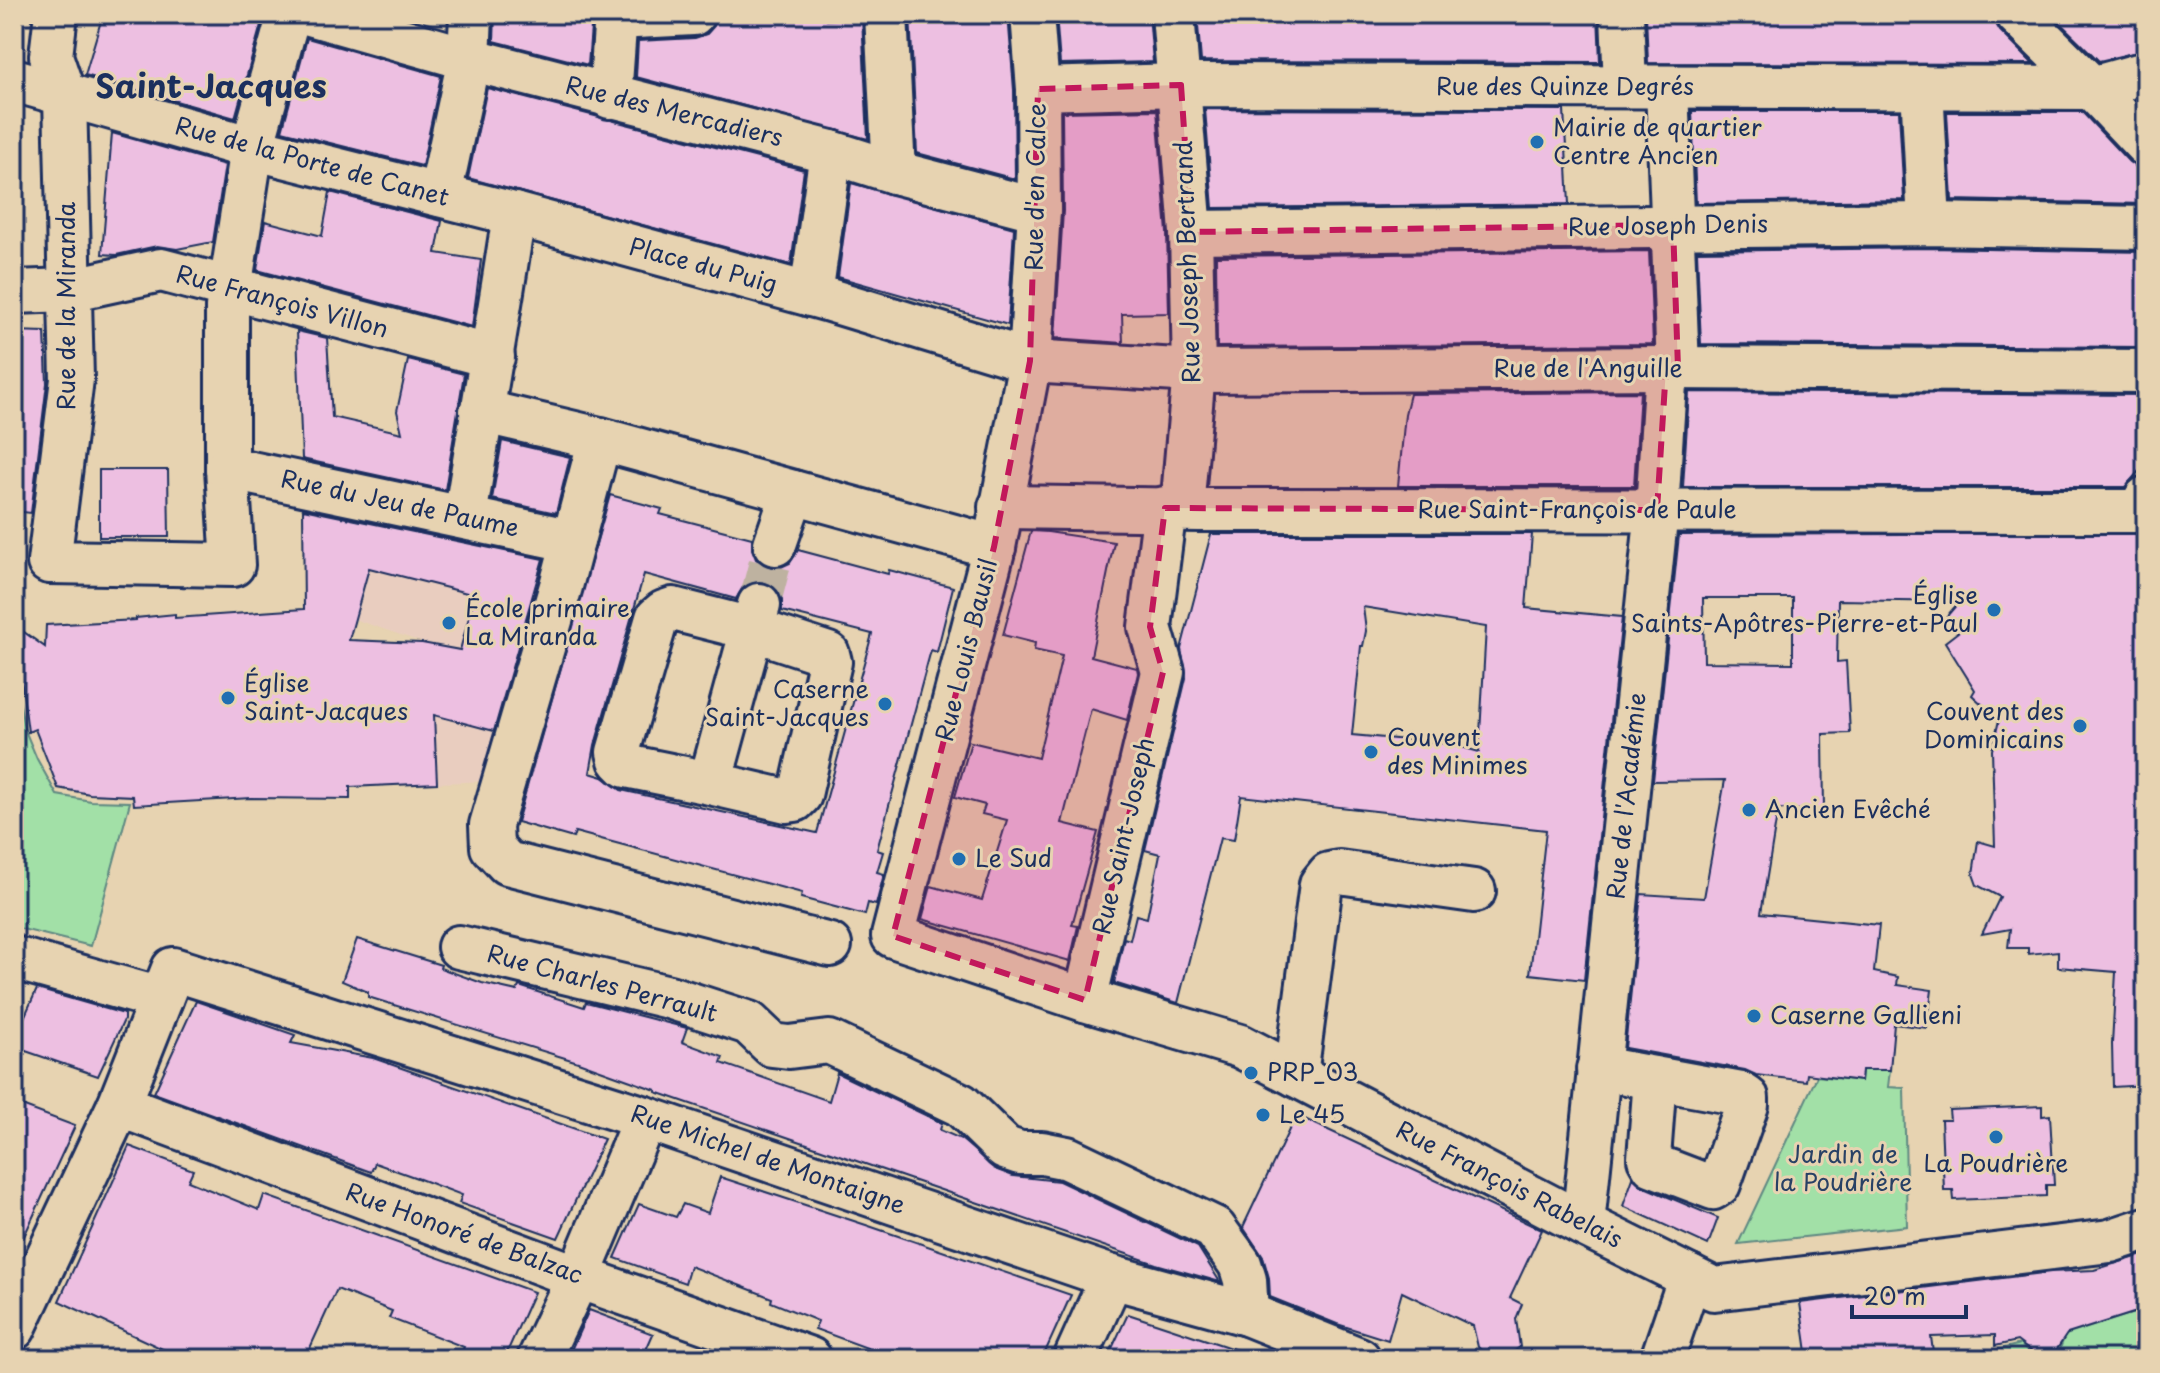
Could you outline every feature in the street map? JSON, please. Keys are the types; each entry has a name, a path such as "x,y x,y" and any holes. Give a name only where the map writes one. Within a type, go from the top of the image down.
{"street":[{"name":"Rue de la Miranda","path":"56,14 51,56 65,97 72,379 51,548 233,565 227,468"},
{"path":"227,468 227,308 252,148 289,14"},
{"path":"440,195 469,59 471,14"},
{"path":"610,97 616,16 693,14"},
{"path":"886,14 894,172"},
{"name":"Rue d'en Calce","path":"1030,361 1039,210 1038,89 1032,14"},
{"name":"Rue Joseph Bertrand","path":"1163,672 1150,627 1173,508 1194,371 1191,232 1173,14"},
{"path":"1622,14 1625,86"},
{"path":"2017,14 2146,145"},
{"name":"Rue des Mercadiers","path":"327,16 469,59 831,152 1039,210"},
{"name":"Rue des Quinze Degrés","path":"1038,89 1181,85 2092,88 2146,73"},
{"name":"Rue de la Porte de Canet","path":"16,81 252,148 514,214"},
{"path":"1922,87 1929,224"},
{"name":"Rue de l'Académie","path":"1583,1224 1672,368 1673,225 1667,88"},
{"path":"811,295 831,152"},
{"path":"465,517 514,214"},
{"name":"Place du Puig","path":"514,214 811,295 1030,361"},
{"name":"Rue Joseph Denis","path":"1191,232 1673,225 1929,224 2146,228"},
{"name":"Rue François Villon","path":"14,292 69,290 161,270 493,357"},
{"name":"Rue de l'Anguille","path":"1030,361 1194,371 1672,368 2146,371"},
{"name":"Rue Louis Bausil","path":"893,936 994,547 1030,361"},
{"path":"481,411 600,439 994,547"},
{"path":"600,439 561,586 491,825 492,847 507,863 830,945"},
{"name":"Rue du Jeu de Paume","path":"227,468 573,541"},
{"path":"775,544 793,492"},
{"name":"Rue Saint-François de Paule","path":"1000,507 2138,511 2146,498"},
{"path":"673,609 755,617 822,650 828,654 830,662 800,795 795,800 787,801 710,783 626,766 618,752 657,618 673,609"},
{"path":"710,783 755,617"},
{"name":"Rue Saint-Joseph","path":"1085,1000 1163,672"},
{"path":"1296,1075 1321,884 1329,874 1339,872 1474,891"},
{"name":"Rue François Rabelais","path":"893,936 1085,1000 1240,1046 1714,1289 2110,1241 2146,1229"},
{"name":"Rue Charles Perrault","path":"459,947 669,997 749,1023 772,1045 789,1047 829,1042 961,1105 1005,1148 1020,1153 1067,1158 1214,1228 1240,1264 1245,1280 1247,1314"},
{"name":"Rue Michel de Montaigne","path":"14,958 167,984 645,1118 1112,1277 1247,1314 1359,1359"},
{"path":"14,1328 119,1105 167,984"},
{"path":"1598,1069 1655,1078"},
{"name":"Rue Honoré de Balzac","path":"119,1105 578,1277 810,1359"},
{"path":"539,1359 578,1277 645,1118"},
{"path":"1075,1359 1112,1277"},
{"path":"1662,1359 1690,1277"}],"highlighted area":[{"path":"1181,85 1191,232 1673,225 1678,368 1666,368 1657,510 1165,508 1150,627 1163,672 1085,1000 893,936 994,547 1030,361 1038,89"}],"shaded area":[{"name":"École primaire La Miranda","path":"303,491 553,550 492,781 437,783 430,645 304,602"}],"green space":[{"path":"14,669 24,728 57,795 91,801 130,802 91,946 14,927"},
{"name":"Jardin de la Poudrière","path":"1862,1070 1890,1070 1888,1087 1904,1088 1907,1226 1738,1244 1817,1076 1861,1081"},
{"path":"2146,1309 2146,1359 1960,1359 2021,1344 2034,1356 2050,1356 2060,1349 2065,1335"}],"building":[{"path":"103,14 264,14 235,118 85,75"},
{"path":"495,14 592,14 588,65 494,41"},
{"path":"770,14 826,16 826,20 862,18 868,139 636,77 638,41 695,38 707,34 716,18 770,18"},
{"path":"910,14 1008,14 1014,90 1015,179 917,153"},
{"path":"1056,14 1149,14 1153,62 1060,64"},
{"path":"1197,14 1492,14 1523,22 1523,14 1598,14 1600,62 1201,61"},
{"path":"1646,14 1994,14 2000,31 2033,64 1648,63"},
{"path":"2051,14 2146,14 2146,50 2099,61"},
{"path":"307,38 441,76 422,166 282,131"},
{"path":"487,88 804,170 791,265 468,178"},
{"path":"1205,109 1564,110 1569,204 1213,208"},
{"path":"1157,110 1167,233 1169,313 1122,314 1123,343 1055,338 1063,211 1062,112"},
{"path":"1692,111 1899,111 1904,200 1696,203"},
{"path":"1947,112 2082,112 2129,162 2138,168 2146,168 2146,204 1952,200"},
{"path":"112,133 225,165 213,242 177,249 157,246 116,255 102,254"},
{"path":"851,183 1014,228 1008,325 838,277"},
{"path":"330,192 442,221 436,253 481,260 472,327 257,270 265,221 322,236"},
{"path":"1929,248 2146,252 2146,347 1701,344 1697,251"},
{"path":"1649,251 1653,344 1217,347 1216,256"},
{"path":"14,331 45,332 47,383 31,513 14,511"},
{"path":"297,331 327,338 332,417 402,433 397,411 408,360 464,374 445,490 302,459"},
{"path":"1640,392 1634,486 1398,486 1410,394"},
{"path":"1689,392 2146,395 2146,463 2125,487 1683,487"},
{"path":"502,441 570,457 556,513 492,499"},
{"path":"99,470 168,470 169,537 99,537"},
{"name":"Caserne Saint-Jacques","path":"610,495 662,509 660,514 752,538 756,559 768,567 779,568 790,563 798,550 888,574 889,570 953,587 937,652 931,650 877,850 883,852 877,872 884,874 876,905 868,903 865,915 801,898 802,893 575,832 573,838 517,822","holes":["644,574 736,599 743,587 754,582 765,582 777,589 782,600 782,611 872,634 817,833 621,790 603,777 590,773 595,745"]},
{"name":"Église Saint-Jacques","path":"303,509 543,559 494,731 434,715 437,783 350,787 350,799 251,798 134,805 133,796 90,794 58,788 35,729 28,732 14,625 45,647 46,625 136,620 175,614 175,618 304,609","holes":["369,568 475,595 460,650 422,643 349,640"]},
{"path":"1031,531 1114,542 1091,656 1137,668 1138,673 1127,720 1091,709 1062,823 1098,832 1072,925 1078,926 1070,961 922,919 931,886 982,900 1007,820 982,814 985,805 955,797 971,742 1038,758 1062,656 1034,650 1035,643 1003,635"},
{"path":"2146,533 2146,1085 2113,1087 2116,972 2058,967 2058,951 2028,954 2028,948 2008,948 2010,929 1982,934 2000,897 1977,885 1973,874 1978,841 1995,846 1992,750 1999,720 1972,695 1975,690 1945,642 1958,632 1941,623 1959,602 1838,600 1837,662 1846,661 1850,733 1823,734 1824,811 1778,809 1761,913 1879,925 1874,972 1898,977 1897,985 1932,990 1927,1028 1894,1024 1890,1070 1862,1070 1861,1081 1807,1074 1806,1081 1756,1075 1745,1070 1625,1048 1641,894 1704,898 1725,780 1653,781 1679,535","holes":["1703,598 1793,598 1793,663 1704,662"]},
{"name":"Couvent des Minimes","path":"1211,534 1532,534 1526,608 1622,617 1584,980 1530,974 1546,830 1241,796 1234,840 1220,838 1178,1003 1114,983 1124,938 1130,940 1136,915 1147,918 1160,854 1145,850 1186,678 1181,649","holes":["1363,607 1486,627 1479,752 1451,744 1352,735 1361,646 1366,631"]},
{"path":"357,939 441,965 440,968 482,983 517,991 519,986 584,1007 586,1002 687,1028 682,1042 723,1057 721,1063 829,1101 837,1073 942,1123 940,1130 961,1139 997,1170 1013,1176 1059,1181 1198,1247 1220,1282 1156,1264 656,1092 578,1062 368,997 368,992 342,981"},
{"path":"37,989 124,1014 98,1076 14,1047 14,1040"},
{"path":"196,1001 295,1035 291,1043 373,1058 604,1139 558,1238 459,1203 462,1195 417,1178 375,1163 371,1172 154,1093"},
{"path":"14,1103 75,1126 14,1258"},
{"name":"La Poudrière","path":"2042,1106 2042,1116 2050,1115 2054,1185 2046,1185 2046,1196 1954,1200 1953,1190 1944,1190 1941,1120 1950,1120 1949,1110"},
{"path":"1296,1115 1542,1230 1510,1298 1522,1304 1516,1319 1520,1347 1506,1357 1488,1357 1478,1347 1473,1326 1402,1292 1388,1340 1337,1324 1270,1297 1263,1257 1243,1227"},
{"path":"129,1146 193,1170 188,1181 259,1210 264,1195 534,1292 504,1359 459,1359 464,1347 389,1318 392,1311 337,1289 305,1359 184,1359 59,1301"},
{"path":"720,1177 1071,1295 1042,1359 897,1359 815,1329 818,1321 771,1302 772,1298 690,1266 685,1283 615,1258 639,1204 676,1217 683,1204 708,1213"},
{"path":"1633,1178 1644,1187 1718,1218 1708,1245 1623,1206"},
{"path":"2146,1254 2146,1309 2067,1334 2057,1349 2047,1356 2034,1354 2017,1341 1995,1346 1995,1335 1931,1337 1934,1359 1808,1359 1800,1303 2051,1272 2094,1270"},
{"path":"589,1310 653,1334 642,1359 567,1359"},
{"path":"1128,1314 1246,1353 1245,1359 1107,1359"}],"tunnel":[{"path":"759,605 775,544"}],"place":[{"name":"Mairie de quartier Centre Ancien","path":"1537,142"},
{"name":"Église Saints-Apôtres-Pierre-et-Paul","path":"1994,610"},
{"name":"École primaire La Miranda","path":"449,623"},
{"name":"Église Saint-Jacques","path":"228,698"},
{"name":"Caserne Saint-Jacques","path":"885,704"},
{"name":"Couvent des Dominicains","path":"2080,726"},
{"name":"Couvent des Minimes","path":"1371,752"},
{"name":"Ancien Evêché","path":"1749,810"},
{"name":"Le Sud","path":"959,859"},
{"name":"Caserne Gallieni","path":"1754,1016"},
{"name":"PRP_03","path":"1251,1073"},
{"name":"Le 45","path":"1263,1115"},
{"name":"La Poudrière","path":"1996,1137"}],"district":[{"name":"Saint-Jacques","path":"211,87"}]}
